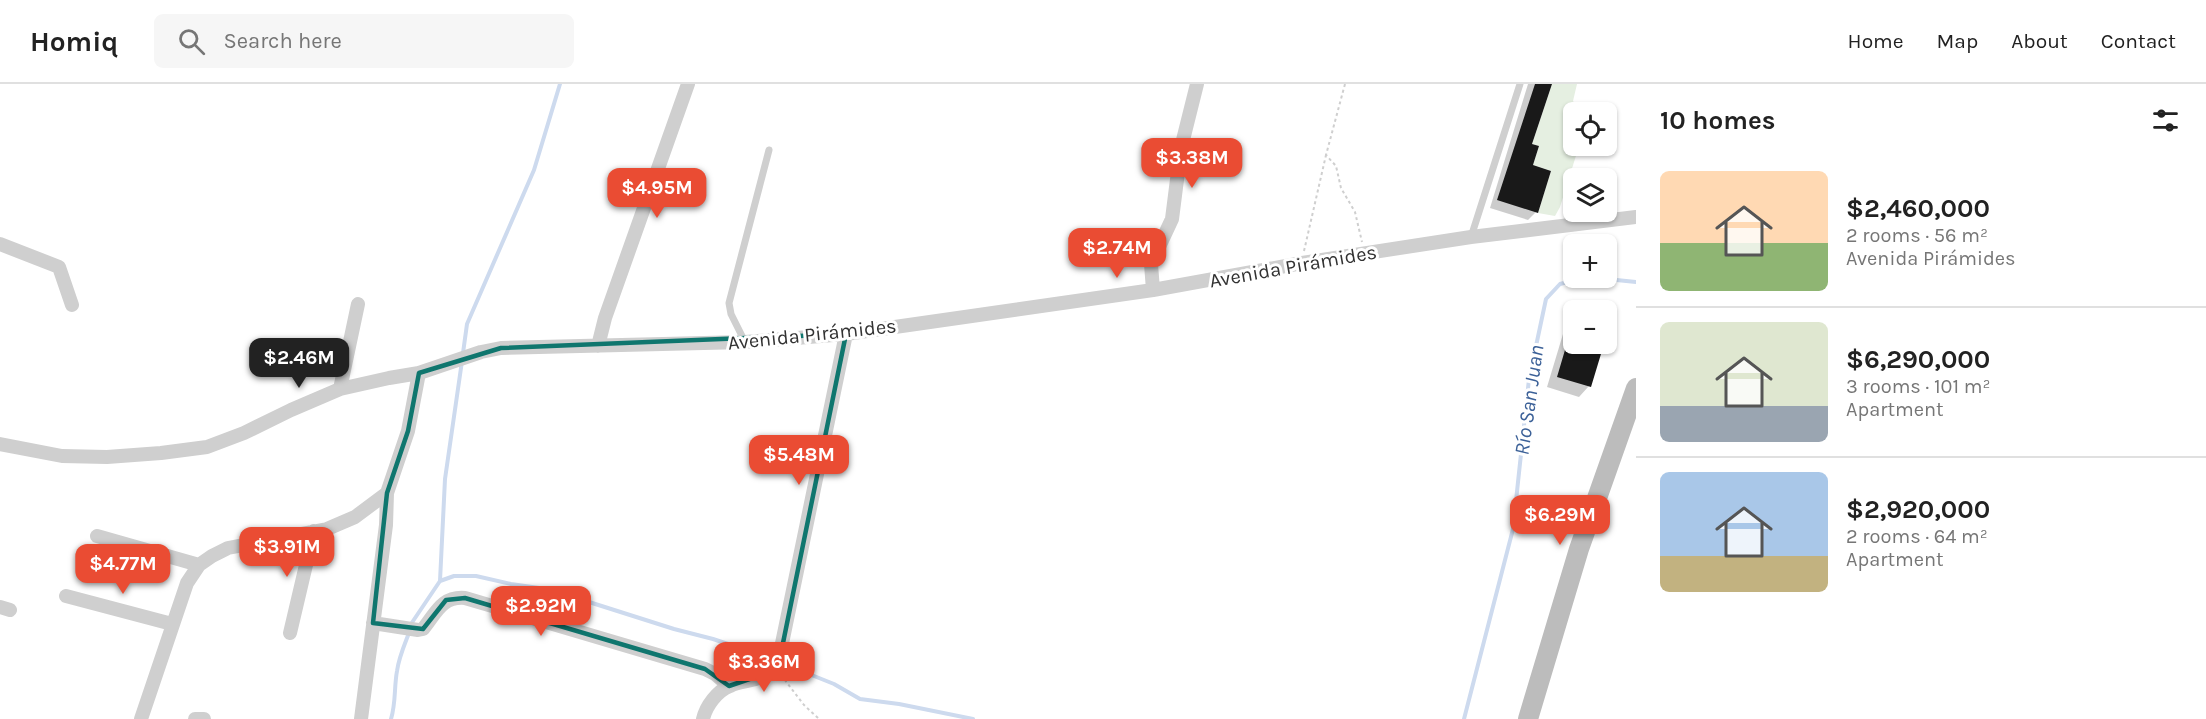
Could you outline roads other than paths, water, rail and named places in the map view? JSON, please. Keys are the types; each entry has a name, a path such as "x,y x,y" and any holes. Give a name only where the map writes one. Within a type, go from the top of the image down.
{"main road":[{"path":"1528,719 1579,549 1636,388"}],"street":[{"path":"598,346 605,318 688,84"},
{"path":"1153,290 1151,264 1172,219 1181,148 1197,84"},
{"name":"Avenida Pirámides","path":"0,444 62,456 107,457 207,447 244,433 340,389 419,373 481,352 501,348 746,342 846,334 1153,290 1302,263 1471,237 1636,217"},
{"path":"0,244 59,267 72,305"},
{"path":"340,389 358,304"},
{"path":"703,719 705,711 716,696 729,686 758,679 767,674 774,665 783,644 846,334"},
{"path":"361,719 386,525 387,493 408,431 419,373"},
{"path":"141,719 187,583 199,565 228,548 327,528 355,517 387,493"},
{"path":"290,633 314,531"},
{"path":"97,536 199,565"},
{"path":"66,596 172,624"},
{"path":"373,623 423,629 446,600 454,597 465,598 705,669 729,686"},
{"path":"195,719 204,719"}],"lane":[{"path":"1471,237 1520,84"},
{"path":"746,342 731,314 729,303 769,150"}],"waterway":[{"path":"463,353 467,324 534,170 560,84"},
{"name":"Río San Juan","path":"1617,280 1636,282"},
{"name":"Río San Juan","path":"1464,719 1513,529 1529,379 1546,299 1563,283"},
{"path":"440,581 445,479 462,361"},
{"name":"Río San Juan","path":"411,624 440,581 454,576 476,576 553,590 572,600 589,602 713,639 734,646 747,654 767,659"},
{"name":"Río San Juan","path":"391,719 398,666 409,633"},
{"name":"Río San Juan","path":"784,664 834,684 860,699 899,704 973,719"}]}
